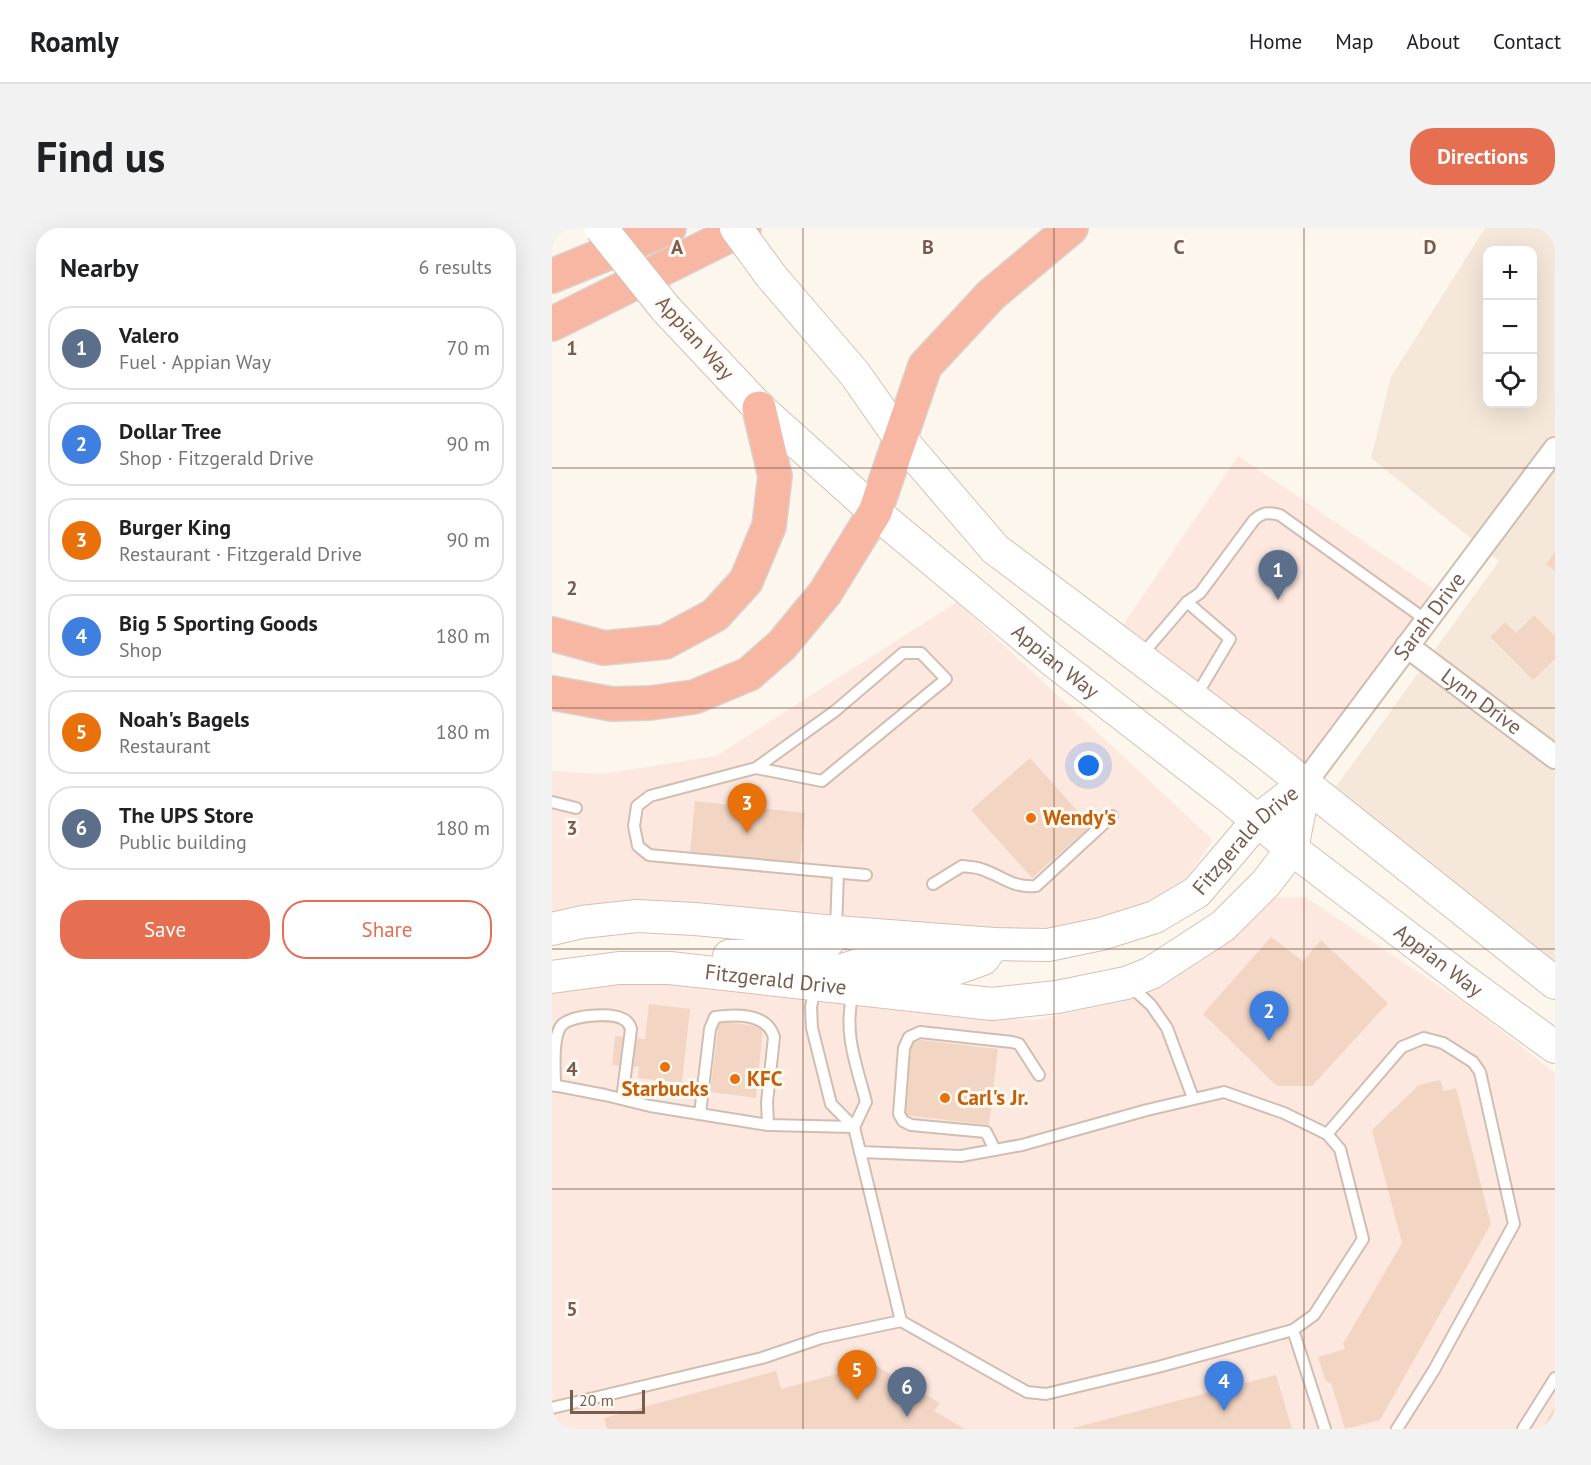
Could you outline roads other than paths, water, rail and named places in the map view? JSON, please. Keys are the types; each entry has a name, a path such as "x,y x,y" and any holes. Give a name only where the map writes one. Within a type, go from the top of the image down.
{"highway":[{"path":"552,276 669,228"},
{"path":"552,324 744,228"},
{"path":"552,693 612,704 650,703 694,697 749,674 782,645 825,593 875,512 925,366 991,295 1071,228"},
{"path":"552,634 604,648 664,642 715,615 746,581 769,526 775,476 759,408"}],"main road":[{"name":"Appian Way","path":"601,228 666,309 759,408 875,512 1051,659 1292,849 1555,1047"},
{"path":"736,228 771,276 855,374 899,437 995,549 1305,783 1555,983"},
{"name":"Fitzgerald Drive","path":"552,929 582,922 637,916 994,944 1048,945 1101,934 1155,917 1197,892 1258,820 1305,783"},
{"name":"Fitzgerald Drive","path":"552,977 619,968 670,968 992,1004 1057,997 1126,983 1151,973 1223,926 1266,883 1292,849 1305,783"},
{"path":"670,968 705,956 797,956 820,951 836,932"},
{"path":"816,984 839,971 862,964 882,963 952,970 983,960 994,944"}],"street":[{"name":"Sarah Drive","path":"1305,783 1555,449"},
{"name":"Lynn Drive","path":"1407,646 1555,757"}],"lane":[{"path":"1140,657 1187,602 1200,593 1254,520 1268,512 1280,515 1426,620"},
{"path":"1187,602 1230,639 1194,699"},
{"path":"756,768 822,781 946,679 921,653 903,653 835,711 756,768 650,796 637,806 634,826 638,846 649,855 866,875"},
{"path":"552,802 576,808"},
{"path":"933,884 962,866 982,869 1010,884 1024,887 1036,886 1112,816"},
{"path":"836,932 838,873"},
{"path":"1126,983 1151,1005 1167,1028 1194,1098"},
{"path":"816,984 811,1006 812,1028 831,1104 854,1127 901,1321"},
{"path":"854,989 848,1011 848,1032 866,1102 854,1127"},
{"path":"622,1099 631,1029 629,1024 622,1018 585,1015 562,1024 557,1033 554,1085 650,1106 768,1125 854,1127"},
{"path":"700,1114 710,1029 716,1017 730,1015 759,1018 772,1030 774,1037 767,1102 768,1125"},
{"path":"995,1150 986,1132 911,1125 903,1121 899,1114 904,1047 909,1037 920,1032 1019,1044 1039,1075"},
{"path":"1327,1134 1402,1047 1424,1038 1443,1043 1473,1062 1480,1072 1514,1224 1434,1370 1397,1429"},
{"path":"552,1408 762,1358 821,1338 901,1321 1027,1392 1046,1394 1158,1367 1293,1330 1314,1315 1363,1239 1340,1149 1327,1134 1284,1113 1224,1092 1096,1123 1022,1145 961,1156 860,1152"},
{"path":"1293,1330 1325,1429"},
{"path":"1523,1429 1555,1378"}],"place":[{"name":"Valero","path":"1278,600"},
{"name":"Wendy's","path":"1031,818"},
{"name":"Burger King","path":"747,833"},
{"name":"Dollar Tree","path":"1269,1041"},
{"name":"Starbucks","path":"665,1067"},
{"name":"KFC","path":"735,1079"},
{"name":"Carl's Jr.","path":"945,1098"},
{"name":"Noah's Bagels","path":"857,1400"},
{"name":"Big 5 Sporting Goods","path":"1224,1411"},
{"name":"The UPS Store","path":"907,1417"}]}
